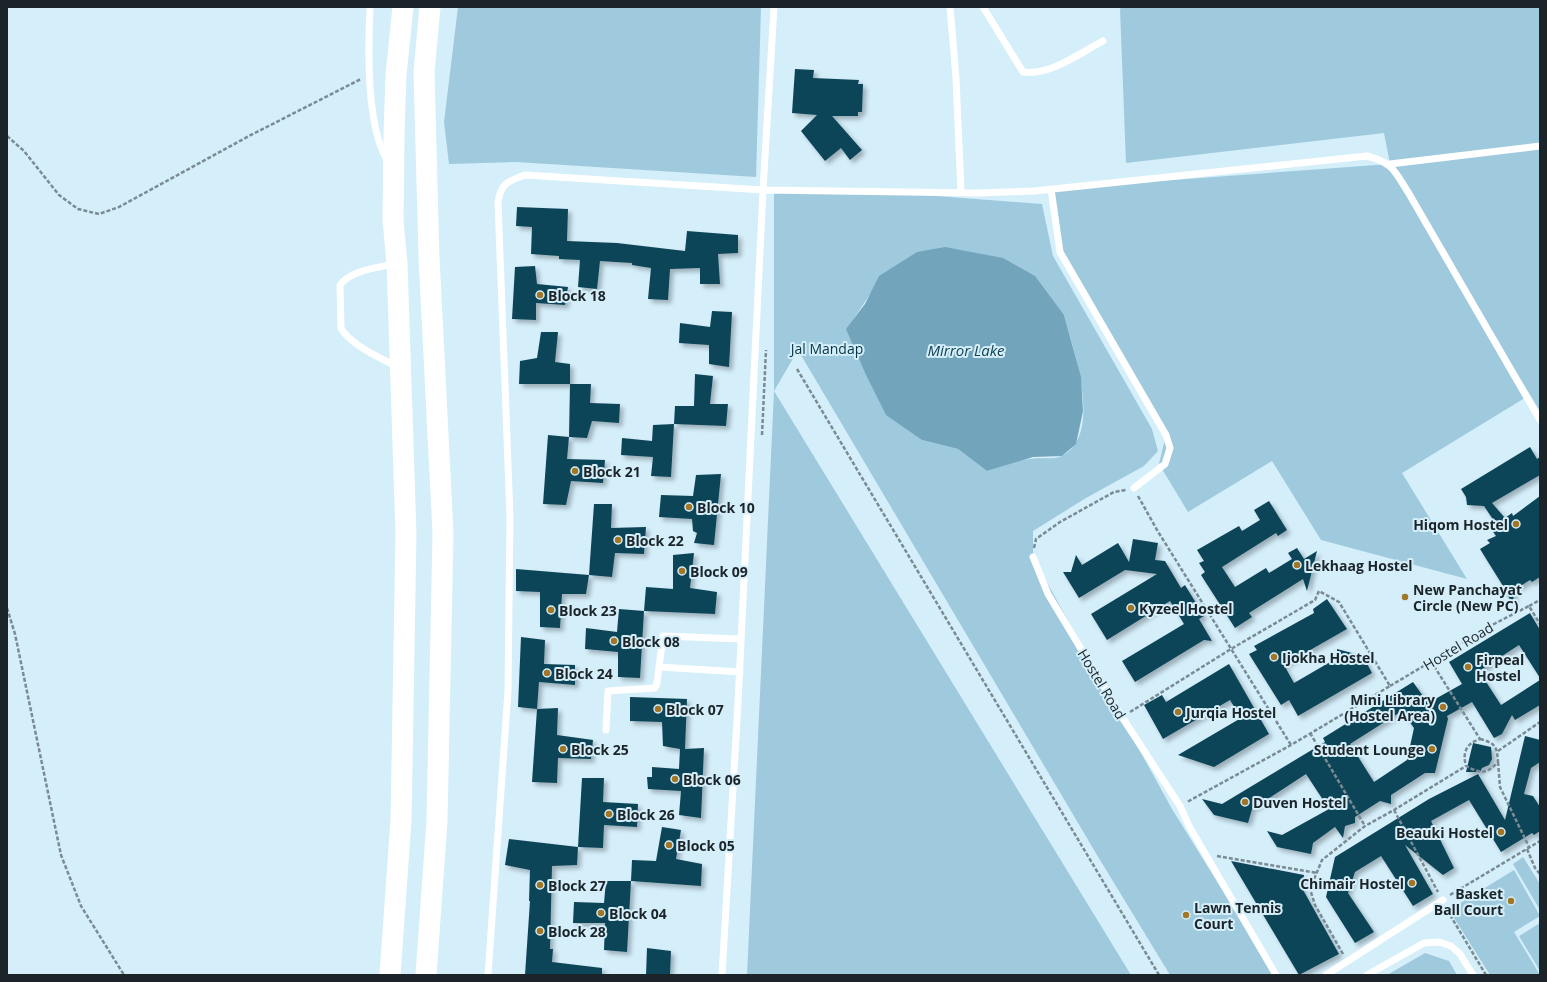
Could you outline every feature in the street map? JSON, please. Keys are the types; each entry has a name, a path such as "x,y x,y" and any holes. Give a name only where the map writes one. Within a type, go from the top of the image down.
{"street":[{"path":"390,975 401,820 406,534 397,263 394,220 396,76 403,7"},
{"path":"426,975 437,821 443,533 429,257 424,72 430,7"},
{"path":"397,263 429,257"}],"lane":[{"path":"370,7 370,75 374,125 384,155 394,171"},
{"path":"722,975 740,672 763,190 774,7"},
{"path":"950,7 956,78 961,192"},
{"path":"983,7 1023,72 1034,73 1053,67 1103,41"},
{"path":"1390,164 1540,146"},
{"path":"488,975 508,691 510,517 498,202 500,191 509,181 525,175 763,190 995,193 1051,189 1367,156 1380,159 1390,164 1408,192 1540,420"},
{"path":"1051,189 1060,252 1166,435 1170,448 1165,464 1134,488"},
{"path":"397,263 354,275 344,280 340,285 341,328 344,334 351,340 400,369"},
{"name":"Hostel Road","path":"1033,557 1048,594 1122,717 1180,806 1205,854 1276,975"},
{"path":"606,730 608,691 655,688 663,636 741,639"},
{"path":"659,667 740,672"},
{"path":"1326,975 1443,900"},
{"path":"1367,975 1424,943 1439,942 1451,946 1460,954 1473,975"}],"path":[{"path":"7,136 24,151 59,195 78,209 99,214 119,207 249,136 370,75"},
{"path":"797,369 1158,975"},
{"path":"1033,557 1036,539 1060,522 1114,492 1134,488 1157,530 1291,745"},
{"path":"1122,717 1231,649 1315,600 1319,591 1339,602 1390,686"},
{"name":"Hostel Road","path":"1180,806 1291,745 1494,624 1540,600"},
{"path":"1529,606 1540,624"},
{"path":"7,608 15,634 61,855 81,906 124,975"},
{"path":"1434,666 1480,739"},
{"path":"1498,751 1540,722"},
{"path":"1310,733 1365,826"},
{"path":"1466,766 1465,751 1471,742 1480,739 1491,742 1498,751 1500,787 1528,848 1535,868 1540,874"},
{"path":"1466,766 1485,772 1491,769 1498,762"},
{"path":"1347,962 1315,905 1310,889 1322,860 1365,826 1466,766"},
{"path":"1394,810 1443,900 1540,841"},
{"path":"1205,854 1317,873"},
{"path":"1447,910 1486,975"}],"green space":[{"path":"458,7 761,7 756,177 516,162 449,164 444,122"},
{"path":"1122,7 1540,7 1540,411 1422,218 1528,396 1402,473 1467,579 1321,540 1272,461 1188,512 1159,464 1166,435 1057,243 1051,189 1390,164 1384,133 1126,163 1120,9"},
{"name":"Jal Mandap","path":"774,190 885,192 1042,204 1053,256 1152,429 1158,451 1144,466 1086,498 1033,531 1033,557 1172,809 1275,975 1170,975 1097,855 798,350 774,391","holes":["884,273 1064,315 1082,390 1083,411 1081,429 1075,445 1059,457 1033,458 987,471 958,449 922,440 847,329"]},
{"path":"774,391 1131,975 747,975"},
{"path":"1523,857 1540,884 1540,910 1513,864"},
{"path":"1514,870 1540,916 1514,932 1540,975 1490,975 1449,910"},
{"path":"1540,923 1540,971 1519,936"},
{"path":"1425,953 1449,961 1457,975 1387,975"}],"water":[{"name":"Mirror Lake","path":"945,247 1003,258 1035,276 1064,315 1081,377 1083,411 1076,444 1062,456 1033,457 987,471 958,449 922,440 886,415 866,375 846,329 865,304 879,276 917,252"}],"building":[{"path":"795,69 814,70 813,78 859,80 858,84 863,84 862,112 858,112 858,116 832,116 862,150 850,160 841,148 825,161 801,131 817,115 792,113"},
{"path":"517,207 568,209 567,241 617,243 685,251 687,231 738,235 738,253 718,254 720,284 700,284 700,268 670,269 668,300 648,299 651,268 632,265 632,263 600,261 597,289 578,287 580,260 559,259 559,256 531,254 532,227 516,226"},
{"name":"Block 18","path":"535,266 537,284 568,287 565,305 536,303 536,320 512,319 515,267"},
{"path":"712,311 732,312 729,367 709,364 709,345 679,343 680,323 710,327"},
{"path":"541,332 558,332 555,362 570,364 570,384 519,384 520,361 537,358"},
{"path":"695,374 713,376 710,404 728,404 726,426 674,424 675,406 694,406"},
{"path":"570,384 591,384 590,403 620,404 619,423 592,421 587,438 569,437"},
{"path":"674,424 671,477 651,476 653,457 621,455 622,438 652,441 653,425"},
{"name":"Block 21","path":"548,435 569,437 567,459 605,460 603,483 571,481 566,505 543,504"},
{"name":"Hiqom Hostel","path":"1530,447 1537,459 1540,457 1540,475 1492,503 1505,518 1512,513 1513,516 1540,496 1540,577 1532,582 1530,580 1514,590 1513,603 1501,587 1503,586 1480,549 1490,543 1487,540 1496,536 1491,529 1498,527 1484,506 1467,505 1466,497 1461,489"},
{"name":"Block 10","path":"721,474 714,545 694,543 697,533 693,531 692,519 659,517 661,495 693,496 696,475"},
{"name":"Lekhaag Hostel","path":"1269,501 1287,530 1278,536 1276,533 1222,567 1235,587 1266,568 1269,573 1292,559 1288,553 1297,548 1304,559 1317,551 1307,591 1303,579 1249,613 1252,617 1235,628 1201,575 1205,572 1199,563 1204,561 1197,550 1239,526 1242,531 1260,520 1254,510"},
{"name":"Block 22","path":"594,504 612,504 611,528 646,527 644,554 615,553 612,577 589,575"},
{"name":"Kyzeel Hostel","path":"1133,539 1158,543 1155,560 1165,561 1181,588 1185,585 1204,616 1199,619 1212,641 1204,640 1135,682 1122,661 1184,624 1170,601 1107,640 1091,614 1157,574 1125,570 1079,598 1063,572 1071,572 1076,555 1082,565 1118,543 1129,562"},
{"name":"Block 09","path":"694,553 690,588 717,592 715,614 644,611 646,587 673,589 673,555"},
{"name":"Block 23","path":"516,569 589,575 586,594 562,594 560,628 540,627 540,592 516,591"},
{"name":"Ijokha Hostel","path":"1327,599 1347,629 1284,665 1294,683 1337,658 1337,649 1363,656 1372,673 1298,716 1289,700 1281,705 1249,654 1257,650 1254,646 1314,613 1313,609"},
{"name":"Block 08","path":"619,609 644,611 640,678 618,677 618,652 585,649 586,628 617,632"},
{"path":"1530,613 1540,630 1540,678 1519,645 1479,671 1501,705 1540,680 1540,705 1515,720 1512,715 1502,734 1494,738 1472,702 1447,716 1448,719 1435,773 1425,773 1391,795 1391,804 1380,801 1355,817 1355,823 1345,826 1343,838 1335,827 1313,843 1311,854 1277,847 1267,831 1282,835 1329,809 1306,774 1254,808 1253,806 1248,823 1214,815 1202,799 1222,804 1325,742 1323,738 1413,682 1428,703 1462,684 1449,662","holes":["1402,711 1414,728 1407,760 1374,782 1350,744"]},
{"name":"Block 24","path":"521,637 545,640 544,664 575,665 575,685 539,682 537,709 518,707"},
{"name":"Jurqia Hostel","path":"1229,664 1269,734 1214,767 1178,755 1241,718 1230,700 1163,739 1144,705 1162,695 1166,702"},
{"path":"630,697 687,699 685,749 704,748 701,818 679,815 681,791 648,789 647,777 652,777 652,767 679,769 680,749 663,746 662,722 630,721"},
{"name":"Block 25","path":"558,708 557,735 593,740 591,759 558,758 557,783 532,782 537,709"},
{"path":"1525,736 1540,740 1540,762 1531,768 1524,794 1533,796 1540,807 1540,831 1534,835 1532,833 1501,852 1469,800 1431,821 1454,868 1443,875 1405,845 1433,894 1413,906 1381,856 1355,872 1348,893 1374,932 1355,943 1326,897 1335,857 1429,799 1478,774 1505,820"},
{"path":"1473,743 1491,747 1492,759 1489,765 1482,768 1480,772 1466,772"},
{"name":"Block 26","path":"582,778 604,778 603,802 638,804 637,827 604,825 603,848 578,847"},
{"name":"Block 05","path":"662,827 681,830 676,859 702,864 701,886 631,881 632,860 656,861"},
{"path":"509,839 578,847 577,865 552,866 550,949 553,949 552,962 602,968 602,975 525,975 530,901 530,870 505,865"},
{"path":"1231,861 1304,875 1302,888 1339,954 1299,975"},
{"name":"Block 04","path":"606,881 631,881 627,952 604,950 605,923 573,923 574,902 604,903"},
{"path":"647,948 671,951 670,975 646,975"}],"place":[{"name":"Block 18","path":"540,295"},
{"name":"Block 21","path":"575,471"},
{"name":"Block 10","path":"689,507"},
{"name":"Hiqom Hostel","path":"1516,524"},
{"name":"Block 22","path":"618,540"},
{"name":"Lekhaag Hostel","path":"1297,565"},
{"name":"Block 09","path":"682,571"},
{"name":"New Panchayat Circle (New PC)","path":"1405,597"},
{"name":"Kyzeel Hostel","path":"1131,608"},
{"name":"Block 23","path":"551,610"},
{"name":"Block 08","path":"614,641"},
{"name":"Ijokha Hostel","path":"1274,657"},
{"name":"Firpeal Hostel","path":"1468,667"},
{"name":"Block 24","path":"547,673"},
{"name":"Mini Library (Hostel Area)","path":"1443,707"},
{"name":"Block 07","path":"658,709"},
{"name":"Jurqia Hostel","path":"1178,712"},
{"name":"Block 25","path":"563,749"},
{"name":"Student Lounge","path":"1432,749"},
{"name":"Block 06","path":"675,779"},
{"name":"Duven Hostel","path":"1245,802"},
{"name":"Block 26","path":"609,814"},
{"name":"Beauki Hostel","path":"1501,832"},
{"name":"Block 05","path":"669,845"},
{"name":"Chimair Hostel","path":"1412,883"},
{"name":"Block 27","path":"540,885"},
{"name":"Basket Ball Court","path":"1511,901"},
{"name":"Block 04","path":"601,913"},
{"name":"Lawn Tennis Court","path":"1186,915"},
{"name":"Block 28","path":"540,931"}]}
